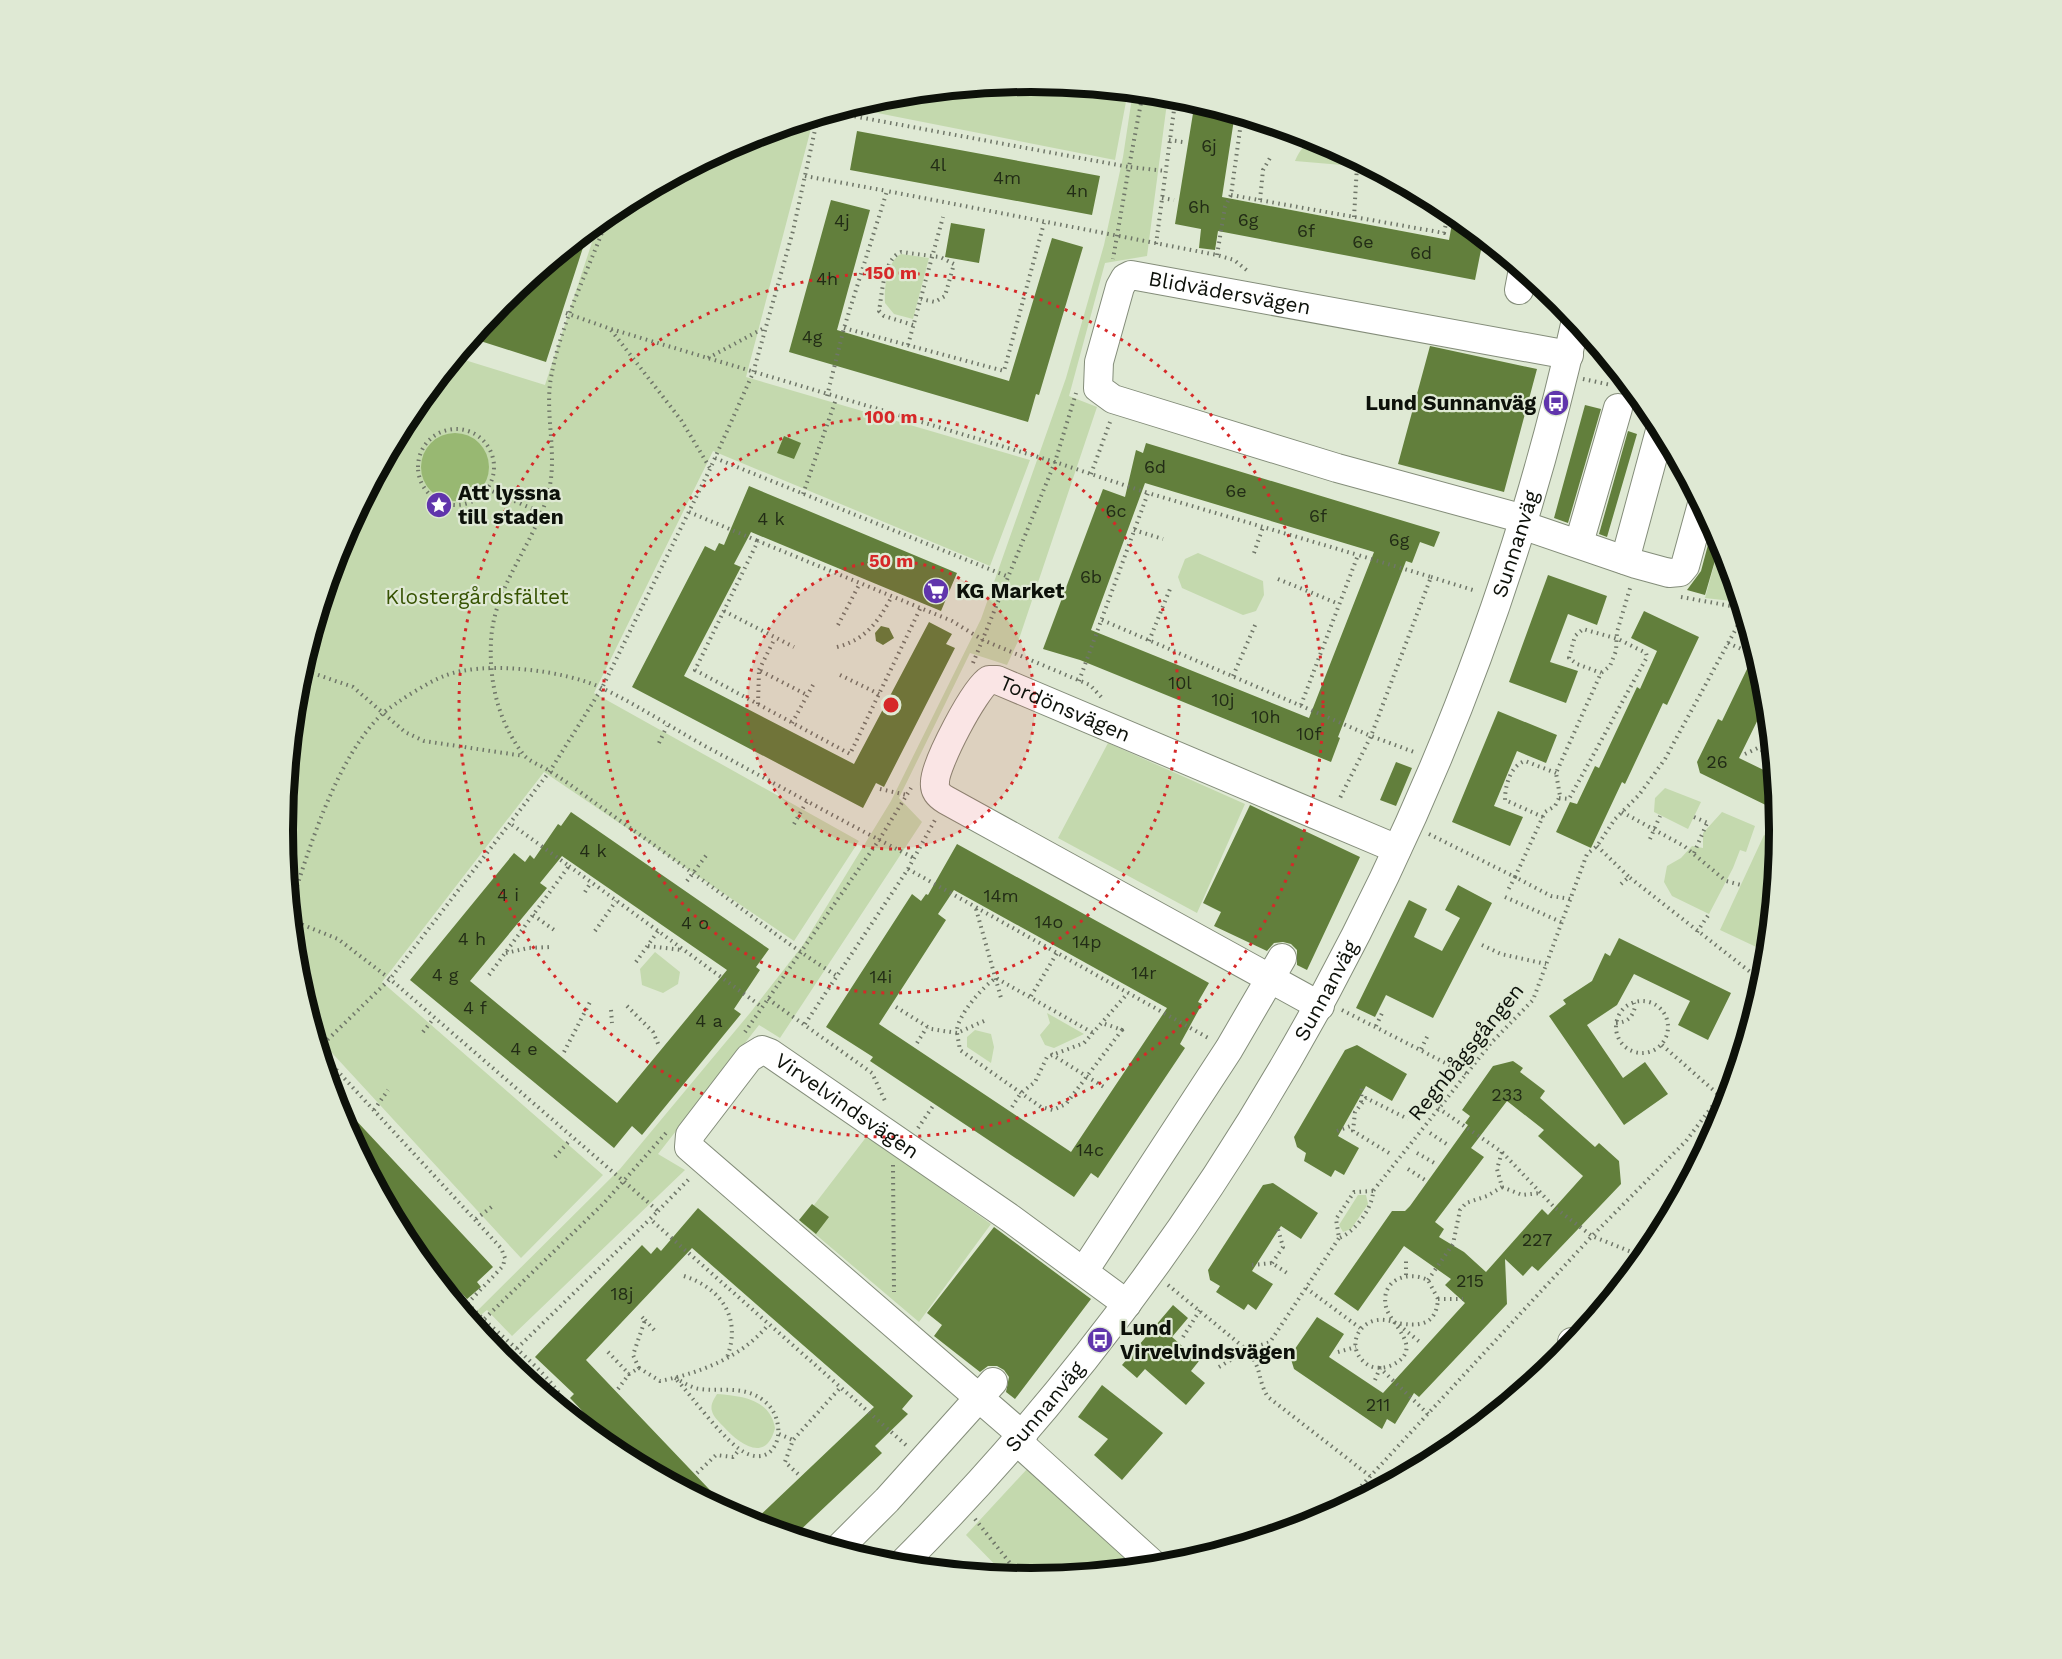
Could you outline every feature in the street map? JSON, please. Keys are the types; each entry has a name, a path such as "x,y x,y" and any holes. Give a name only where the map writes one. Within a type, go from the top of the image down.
{"street":[{"name":"Blidvädersvägen","path":"1574,366 1152,278 1129,276 1119,287 1097,377 1098,388 1104,395 1118,401 1523,522 1579,543 1629,569 1680,572 1685,566 1699,516"},
{"name":"Sunnanväg","path":"909,1557 1020,1439 1127,1304 1330,1008 1467,686 1574,366 1575,332"},
{"path":"1579,543 1615,397"},
{"path":"1629,569 1658,441"},
{"name":"Tordönsvägen","path":"946,801 938,795 934,783 941,762 977,690 989,680 997,680 1398,849"},
{"path":"946,801 1277,968 1330,1008"},
{"path":"1084,1271 1229,1049 1277,968"},
{"name":"Virvelvindsvägen","path":"1127,1304 1084,1271 770,1053 762,1050 749,1058 690,1135 689,1147 704,1163 987,1390 1020,1439 1146,1558"},
{"path":"843,1543 987,1390"}],"path":[{"path":"1129,276 1111,271 1142,100"},
{"path":"1156,244 1174,106"},
{"path":"848,115 1130,167 1166,171"},
{"path":"1217,255 1225,207 1231,195 1241,123"},
{"path":"325,1045 390,979 511,824 550,771 602,688 710,469 753,373 793,231 816,124"},
{"path":"1169,140 1183,142"},
{"path":"1260,200 1263,170 1269,158"},
{"path":"1354,217 1358,168"},
{"path":"805,176 1116,237"},
{"path":"827,396 844,328 886,191"},
{"path":"1231,195 1325,214 1354,217 1383,225 1444,233 1447,220"},
{"path":"1162,198 1174,200"},
{"path":"908,345 943,217"},
{"path":"844,328 943,357 1004,371 1044,223"},
{"path":"524,756 500,716 493,690 491,641 495,611 504,586 524,552 542,513 550,486 550,384 568,314 603,229"},
{"path":"914,326 884,316 879,311 889,265 896,254 901,252 934,256 954,264 947,288 939,301 921,299"},
{"path":"568,314 836,399 1055,462 1148,493 1487,594"},
{"path":"707,359 766,327"},
{"path":"611,329 681,420 710,469"},
{"path":"1574,366 1615,397"},
{"path":"1017,557 1055,462 1078,385"},
{"path":"803,494 836,399"},
{"path":"1091,474 1118,401"},
{"path":"455,429 481,440 492,455 494,464 491,483 487,489 473,501 457,503 436,500 425,489 419,474 419,455 427,441 440,432 455,429"},
{"path":"715,458 1009,578"},
{"path":"487,489 542,513"},
{"path":"1080,681 1148,493"},
{"path":"689,512 859,585 952,621 983,640"},
{"path":"1254,553 1263,527"},
{"path":"1134,530 1163,539"},
{"path":"758,541 695,670 850,754 920,609"},
{"path":"1301,705 1358,555"},
{"path":"1562,922 1506,894 1545,812 1555,806 1559,798 1560,784 1556,773 1601,673 1610,666 1618,639 1629,569"},
{"path":"1335,808 1371,736 1431,577"},
{"path":"1278,579 1339,604"},
{"path":"838,625 859,585"},
{"path":"1149,641 1170,589"},
{"path":"1672,593 1734,606"},
{"path":"837,647 858,639 877,624 891,598"},
{"path":"724,610 794,647"},
{"path":"1102,621 1416,753"},
{"path":"1233,676 1256,623"},
{"name":"Regnbågsgången","path":"1219,1367 1247,1350 1270,1342 1339,1238 1349,1235 1373,1200 1373,1191 1491,1043 1533,1000 1587,854 1597,846 1622,812 1639,795 1665,759 1739,623"},
{"path":"1559,798 1569,799 1647,657 1646,653 1618,639 1583,629 1575,636 1569,658 1577,664 1601,673"},
{"path":"758,704 759,670 776,638"},
{"path":"1728,643 1747,652"},
{"path":"296,891 322,813 351,757 384,713 444,676 492,670 535,669 602,688 667,726 914,858"},
{"path":"759,670 807,695"},
{"path":"310,672 353,687 405,732 424,741 524,756 550,771 693,872 800,953 837,976"},
{"path":"840,675 879,694"},
{"path":"792,723 813,685"},
{"path":"659,743 667,726"},
{"path":"1763,736 1762,755 1765,757"},
{"path":"1745,754 1762,746"},
{"path":"1543,817 1505,800 1509,779 1518,764 1525,761 1556,773"},
{"path":"880,789 907,795"},
{"path":"794,824 807,801"},
{"path":"768,999 805,1024 908,869 946,801"},
{"path":"1622,812 1694,853 1726,881 1741,885"},
{"path":"1650,839 1660,816"},
{"path":"1694,817 1709,824 1694,853"},
{"path":"511,824 762,1007"},
{"path":"1427,833 1551,896 1570,899"},
{"path":"742,1036 879,840"},
{"path":"1597,846 1629,877 1754,976"},
{"path":"687,881 708,853"},
{"path":"489,975 569,866"},
{"path":"908,869 1229,1049"},
{"path":"1621,884 1629,877"},
{"path":"585,892 591,882"},
{"path":"595,932 616,901"},
{"path":"976,908 1001,998"},
{"path":"1697,932 1709,914"},
{"path":"533,915 557,932"},
{"path":"299,923 338,939 390,979 622,1184 658,1212"},
{"path":"636,962 658,931"},
{"path":"1482,945 1502,954 1546,964"},
{"path":"647,946 683,950"},
{"path":"505,953 528,948 550,947"},
{"path":"1031,996 1057,953"},
{"path":"996,978 1093,1033"},
{"path":"996,978 983,988 960,1019 957,1033 960,1050 1046,1109 1057,1109 1066,1104 1085,1075 1126,1026"},
{"path":"1012,1107 1021,1093 1035,1082 1051,1054 1084,1043 1128,993"},
{"path":"564,1052 590,1002"},
{"path":"1616,1023 1624,1023 1631,1017 1635,1007 1634,1003"},
{"path":"1634,1003 1652,1003 1664,1012 1668,1024 1667,1036 1662,1044 1647,1053 1640,1054 1627,1048 1618,1038 1616,1023 1622,1011 1634,1003"},
{"path":"1042,1010 1045,1005"},
{"path":"627,1006 653,1032 659,1046"},
{"path":"896,1007 927,1027 957,1033 984,1022"},
{"path":"1330,1008 1376,1026 1467,1074"},
{"path":"611,1010 612,1023"},
{"path":"1376,1026 1383,1011"},
{"path":"423,1032 434,1018"},
{"path":"1102,1023 1122,1030"},
{"path":"917,1043 927,1027"},
{"path":"1420,1049 1429,1033"},
{"path":"1662,1044 1719,1095"},
{"path":"1051,1054 1107,1089"},
{"path":"330,1061 501,1248 505,1258 503,1266 468,1303"},
{"path":"1362,1085 1362,1103"},
{"path":"374,1110 388,1090"},
{"path":"1389,1153 1353,1131 1355,1112 1366,1098 1408,1119"},
{"path":"1357,1491 1592,1236 1686,1141 1718,1099"},
{"path":"914,1133 933,1106"},
{"path":"1438,1108 1502,1152 1540,1193 1592,1236 1635,1253"},
{"path":"1337,1131 1353,1125"},
{"path":"482,1322 622,1184 667,1132"},
{"path":"1430,1133 1448,1145"},
{"path":"555,1157 572,1139"},
{"path":"1502,1152 1497,1169 1502,1187"},
{"path":"1418,1153 1436,1164"},
{"path":"512,1354 658,1212 704,1163"},
{"path":"893,1163 894,1293"},
{"path":"1408,1169 1425,1180"},
{"path":"1502,1187 1522,1195 1540,1193"},
{"path":"1428,1280 1453,1244 1460,1210 1466,1203 1487,1196 1502,1187"},
{"name":"Regnbågsgången","path":"1339,1238 1336,1219 1354,1192 1373,1191"},
{"path":"476,1219 494,1205"},
{"path":"650,1219 922,1460"},
{"path":"1272,1263 1283,1246 1277,1226"},
{"path":"1406,1258 1406,1275"},
{"path":"1252,1264 1272,1263 1290,1275"},
{"path":"1151,1270 1247,1350 1257,1362 1263,1389 1268,1397 1370,1476"},
{"path":"1421,1343 1396,1323 1384,1317 1366,1323 1360,1328 1356,1347 1361,1358 1370,1366 1380,1368 1393,1365 1404,1354 1407,1342 1396,1323 1386,1308 1387,1290 1398,1278 1406,1275 1428,1280 1438,1299"},
{"path":"684,1276 703,1282 730,1314 734,1335 728,1357"},
{"path":"450,1284 484,1320 517,1349 563,1399"},
{"path":"1306,1288 1360,1328"},
{"path":"1396,1323 1419,1326 1429,1320 1438,1299"},
{"path":"1438,1299 1463,1299"},
{"path":"1183,1337 1200,1310"},
{"path":"657,1333 643,1318 633,1355 639,1368 657,1380 675,1378 728,1357 750,1344 768,1325"},
{"path":"1338,1352 1356,1347"},
{"path":"608,1353 629,1374"},
{"path":"618,1389 629,1374 639,1368"},
{"path":"1380,1368 1428,1414"},
{"path":"1375,1380 1380,1368"},
{"path":"675,1378 696,1389 728,1389 755,1395 764,1400 779,1420 779,1434 776,1443 766,1454 752,1456 741,1449 675,1378"},
{"path":"798,1474 785,1462 793,1440 840,1388"},
{"path":"779,1434 793,1440"},
{"path":"697,1473 716,1455 733,1457 741,1449"},
{"path":"981,1509 974,1517 1013,1567"}],"green space":[{"path":"983,93 1079,93 1127,98 1115,160 866,111 935,98"},
{"path":"1132,99 1167,105 1147,256 1105,263 1069,396 1097,407 1019,639 1007,665 970,653 899,798 922,822 780,1038 759,1025 658,1154 685,1170 512,1336 487,1310 478,1318 474,1314 620,1169 750,1013 803,945 891,801 981,619 1066,378 1104,245 1123,157"},
{"name":"Klostergårdsfältet","path":"812,126 746,377 1030,460 990,566 713,451 594,693 859,841 794,941 544,772 382,982 603,1175 521,1258 326,1046 307,973 299,926 293,830 299,733 318,638 349,547 392,460 417,419 463,359 545,385 594,235 662,190 705,168 749,148"},
{"path":"1306,145 1340,160 1342,165 1295,161"},
{"path":"901,254 929,258 913,319 894,314 885,303 886,283 890,269 892,263"},
{"path":"1198,553 1263,581 1264,595 1256,611 1243,615 1182,588 1178,577 1185,559"},
{"path":"1717,556 1733,601 1705,598"},
{"path":"1108,743 1245,804 1197,913 1058,838"},
{"path":"1665,788 1701,802 1688,829 1654,812 1655,798"},
{"path":"1722,812 1755,826 1746,852 1740,850 1709,914 1672,896 1664,882 1667,866 1681,858 1692,846 1703,848 1703,833"},
{"path":"1764,835 1769,837 1767,878 1759,948 1720,930"},
{"path":"655,952 680,972 678,984 663,993 642,985 640,969"},
{"path":"1047,1013 1084,1034 1054,1048 1045,1045 1040,1035 1050,1023"},
{"path":"975,1030 991,1034 994,1047 991,1063 967,1047 967,1037"},
{"path":"867,1136 991,1224 919,1322 801,1222"},
{"path":"1358,1195 1366,1195 1368,1204 1351,1229 1343,1232 1339,1225"},
{"path":"717,1394 745,1398 761,1405 772,1418 775,1428 771,1439 759,1448 752,1447 729,1433 714,1415 712,1409"},
{"path":"1028,1468 1128,1561 1079,1566 997,1567 966,1535"}],"shaded area":[{"path":"448,433 462,433 474,438 484,448 489,467 484,486 474,496 462,501 448,501 436,496 426,486 421,474 421,460 426,448 436,438"}],"building":[{"path":"1193,110 1234,121 1222,197 1449,240 1452,224 1490,252 1481,250 1475,280 1218,231 1215,250 1199,248 1201,229 1175,224"},
{"path":"857,131 1100,176 1092,215 850,170"},
{"path":"831,200 870,210 837,330 1009,381 1052,238 1083,247 1039,395 1036,394 1028,422 789,352"},
{"path":"951,223 985,229 979,263 945,257"},
{"path":"585,242 546,362 478,340 544,275"},
{"path":"1430,346 1537,369 1504,492 1398,464"},
{"path":"1585,405 1601,409 1568,523 1554,518"},
{"path":"1628,431 1637,434 1607,537 1599,534"},
{"path":"784,436 801,443 794,459 777,453"},
{"path":"1146,443 1440,532 1434,547 1420,542 1412,563 1406,561 1338,737 1340,738 1331,762 1080,660 1043,649 1103,489 1125,497 1136,450 1143,453","holes":["1145,483 1374,552 1309,718 1091,630"]},
{"path":"749,486 957,573 941,611 751,532 734,564 741,567 684,676 854,764 929,622 952,634 946,644 955,648 884,787 876,783 863,808 632,687 705,546 715,551 719,543 724,545"},
{"path":"1709,539 1716,556 1705,595 1687,590 1701,571"},
{"path":"1548,575 1607,596 1597,625 1568,614 1550,662 1578,671 1566,703 1509,682"},
{"path":"1644,611 1699,637 1667,705 1663,703 1625,784 1622,782 1591,848 1556,832 1570,802 1577,804 1595,766 1599,768 1637,687 1640,689 1657,651 1631,638"},
{"path":"881,626 889,628 894,638 883,645 876,641 875,633"},
{"path":"1748,667 1751,668 1760,715 1739,758 1766,771 1768,806 1700,773 1697,762 1718,719 1722,721"},
{"path":"1498,711 1557,735 1546,763 1517,751 1494,806 1523,817 1510,846 1452,822"},
{"path":"1396,762 1412,768 1396,806 1380,800"},
{"path":"1250,805 1360,857 1307,970 1297,965 1297,950 1291,944 1274,943 1267,951 1214,926 1221,912 1203,903"},
{"path":"571,812 769,949 756,967 760,970 734,1009 741,1014 642,1135 632,1126 614,1148 410,980 514,853 525,862 530,855 534,859 558,824 561,826","holes":["562,856 727,970 617,1103 470,981 547,888 540,883"]},
{"path":"957,844 1209,983 1198,1002 1202,1004 1180,1044 1185,1048 1098,1178 1091,1173 1074,1197 870,1061 873,1057 826,1027 912,894 921,901 926,894 928,895","holes":["954,890 1167,1008 1071,1152 879,1024 946,920 938,914"]},
{"path":"1458,885 1492,903 1433,1018 1386,995 1375,1017 1356,1008 1409,900 1427,909 1414,937 1442,951 1460,918 1445,910"},
{"path":"1619,938 1731,993 1708,1040 1678,1025 1690,1001 1634,974 1617,1005 1587,1025 1623,1078 1645,1062 1668,1094 1624,1125 1549,1016 1566,1004 1563,1000 1592,981 1605,953 1610,956"},
{"path":"1357,1045 1407,1074 1392,1101 1366,1086 1338,1136 1359,1148 1344,1175 1335,1170 1331,1177 1304,1161 1306,1153 1297,1147 1294,1137 1345,1050"},
{"path":"1513,1061 1523,1068 1520,1072 1545,1091 1540,1098 1595,1147 1599,1143 1619,1161 1621,1184 1538,1271 1532,1266 1523,1276 1505,1259 1507,1304 1419,1397 1414,1393 1395,1424 1387,1419 1382,1429 1294,1369 1290,1356 1317,1317 1344,1334 1329,1357 1383,1393 1465,1303 1445,1285 1451,1279 1404,1246 1358,1311 1334,1294 1392,1211 1405,1211 1410,1206 1468,1125 1465,1123 1470,1116 1462,1110 1493,1066","holes":["1507,1101 1544,1130 1538,1136 1583,1176 1548,1215 1542,1209 1486,1272 1464,1252 1439,1237 1444,1229 1435,1222 1484,1157 1471,1148"]},
{"path":"350,1114 493,1267 477,1282 481,1287 467,1299 437,1267 417,1240 369,1156"},
{"path":"1273,1183 1318,1213 1301,1239 1281,1226 1252,1271 1273,1284 1256,1310 1248,1304 1244,1310 1216,1292 1220,1286 1210,1280 1208,1270 1263,1185"},
{"path":"812,1204 829,1217 816,1234 799,1220"},
{"path":"698,1208 913,1396 902,1409 908,1414 875,1446 882,1453 800,1530 760,1515 874,1407 692,1248 586,1360 715,1496 662,1469 595,1424 570,1398 574,1394 535,1357 642,1245 651,1254 657,1247 661,1251"},
{"path":"994,1227 1091,1299 1015,1399 1006,1392 1009,1377 1004,1370 997,1366 988,1366 980,1372 934,1336 942,1325 927,1313"},
{"path":"1173,1305 1188,1318 1172,1337 1199,1361 1191,1371 1205,1383 1186,1405 1145,1369 1137,1378 1122,1365"},
{"path":"1102,1385 1163,1433 1122,1480 1094,1455 1108,1439 1078,1417"}],"place":[{"name":"Lund Sunnanväg","path":"1556,403"},
{"name":"Att lyssna till staden","path":"439,505"},
{"name":"KG Market","path":"936,591"},
{"name":"Lund Virvelvindsvägen","path":"1100,1340"}]}
